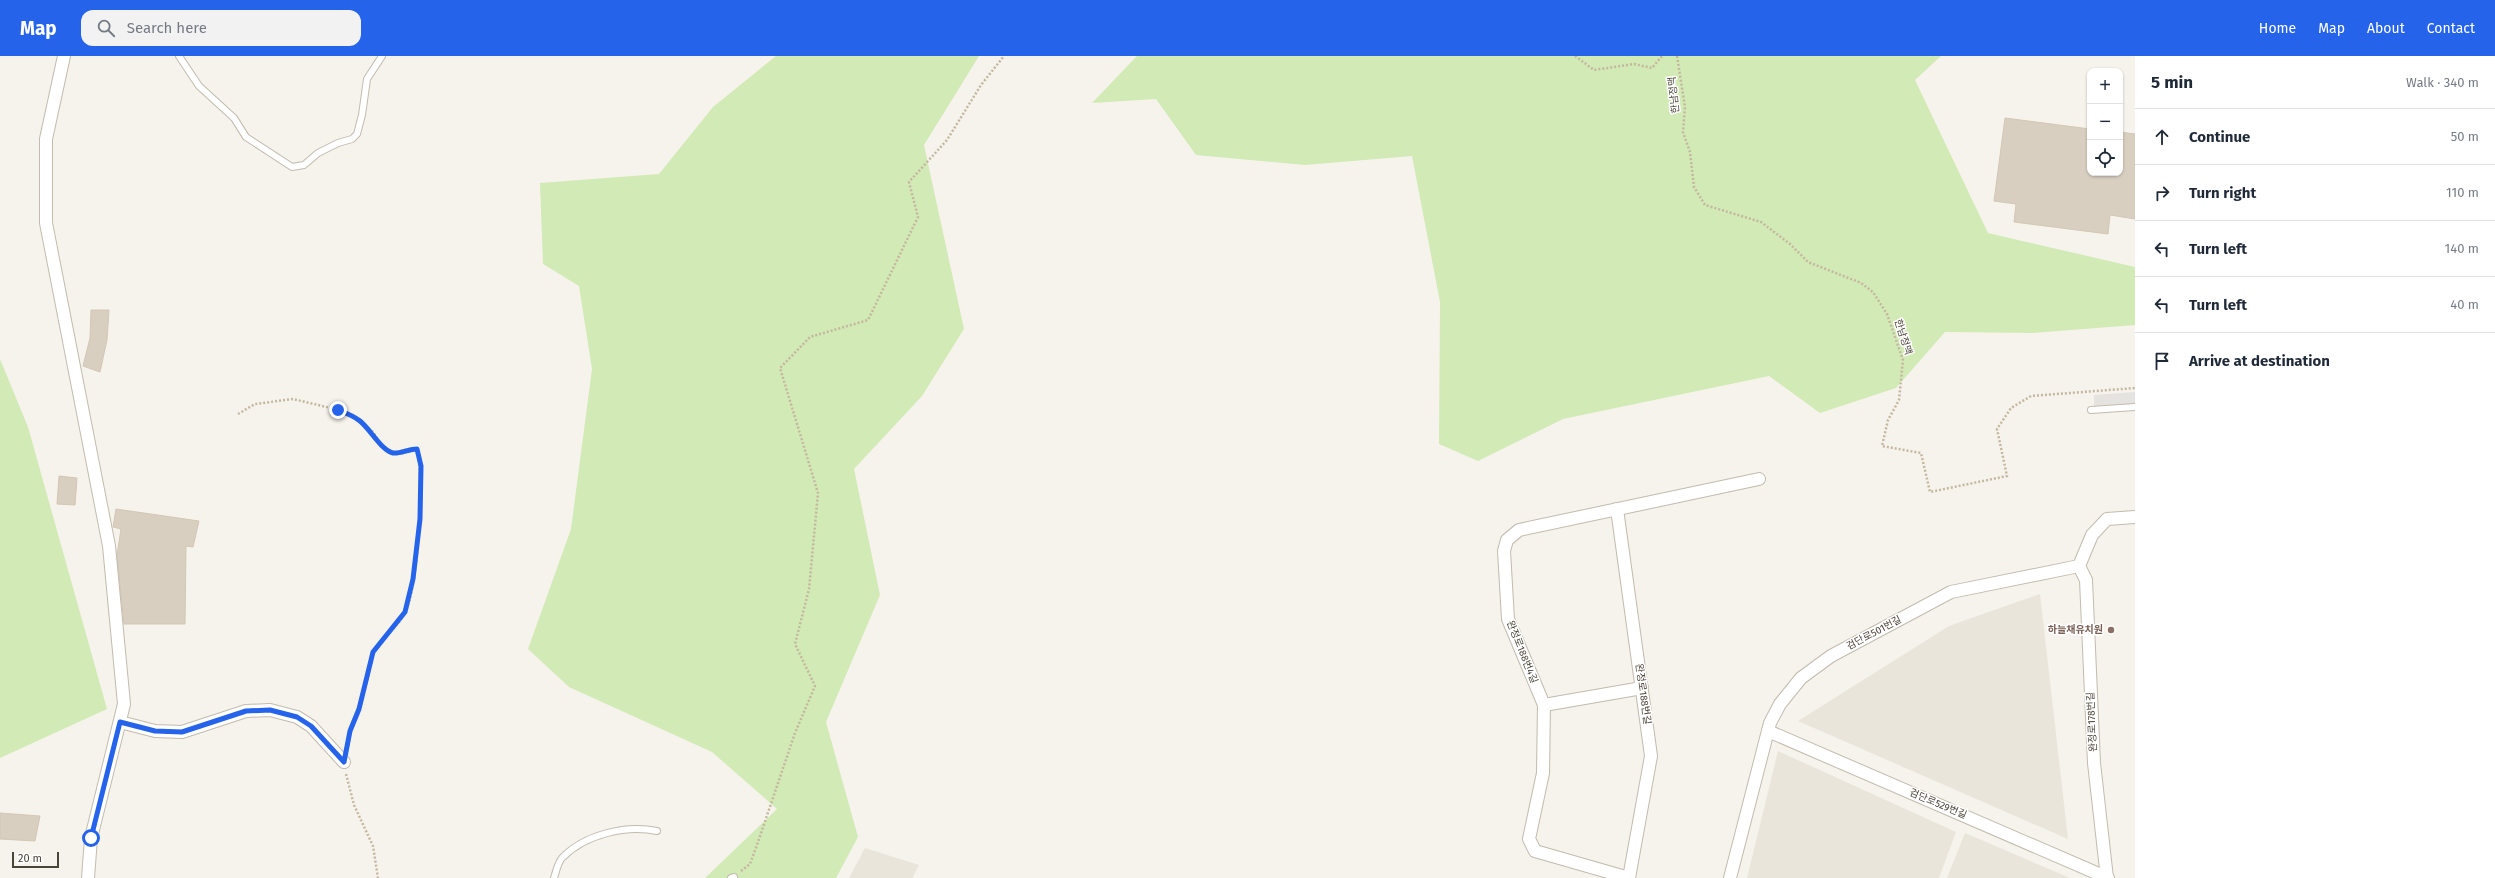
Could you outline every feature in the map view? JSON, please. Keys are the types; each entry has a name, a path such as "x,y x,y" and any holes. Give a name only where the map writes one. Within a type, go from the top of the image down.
{"street":[{"path":"64,56 46,139 46,222 109,546 124,704 91,838 88,878"},
{"name":"완정로188번4길","path":"1629,878 1535,851 1530,839 1543,773 1544,705 1508,620 1504,551 1507,540 1519,530 1759,479"},
{"name":"완정로188번길","path":"1617,509 1651,756 1629,878"},
{"path":"2079,566 2092,536 2107,519 2135,517"},
{"name":"검단로501번길","path":"1730,878 1768,731 1780,704 1800,678 1831,656 1951,592 2079,566"},
{"name":"완정로178번길","path":"2079,566 2086,580 2094,763 2108,878"},
{"path":"1544,705 1642,688"},
{"path":"120,722 155,731 182,732 246,711 270,710 297,717 311,726 344,762"},
{"name":"검단로529번길","path":"1768,731 2108,878"}],"lane":[{"path":"178,56 199,86 234,118 246,137 292,167 304,165 318,153 338,143 352,139 357,134 362,115 367,79 382,56"},
{"path":"2092,410 2135,407"},
{"path":"554,878 561,858 585,841 619,830 641,828 657,831"}],"path":[{"path":"732,877 750,864 795,733 815,686 794,644 809,589 818,493 780,368 810,337 868,320 918,217 909,182 946,140 981,85 1004,56"},
{"path":"1575,56 1594,70 1634,64 1652,68 1662,56"},
{"name":"한남정맥","path":"1677,56 1685,107 1683,132 1690,152 1694,186 1705,204 1761,222 1790,244 1808,262 1861,283 1873,292 1887,314 1903,360 1903,370 1899,400 1888,420 1882,446 1921,453 1930,492 2007,476 1997,429 2011,408 2031,396 2135,388"},
{"path":"238,414 255,404 293,399 338,410 358,420 373,432 384,449 395,453 408,449 417,449 421,466 420,519 413,579 405,612 373,652 359,709 350,731 344,762 346,777 354,805 373,846 378,878"}],"shaded area":[{"path":"2135,392 2135,404 2094,407 2094,395"},
{"path":"2040,594 2068,839 1798,721 1949,626"},
{"path":"1778,751 1956,832 1939,878 1747,878"},
{"path":"1965,833 2070,878 1947,878"},
{"path":"865,848 919,865 912,878 849,878"}],"green space":[{"path":"776,56 979,56 924,145 964,329 922,396 854,469 880,595 826,722 858,837 836,878 705,878 777,809 712,752 569,687 528,649 571,529 592,369 579,286 543,264 540,183 659,174 713,107"},
{"path":"1137,56 1941,56 1915,80 1988,233 2135,267 2135,325 2033,333 1945,332 1896,388 1820,413 1769,376 1563,419 1478,461 1439,444 1440,302 1412,156 1305,165 1196,155 1156,99 1092,103"},
{"path":"0,359 28,427 107,709 0,758"}],"building":[{"path":"2005,118 2087,129 2087,176 2123,176 2123,132 2135,134 2135,219 2110,215 2108,234 2014,222 2016,204 1994,201"},
{"path":"91,310 109,310 107,340 100,372 83,366 90,338"},
{"path":"59,476 77,478 75,505 57,504"},
{"path":"116,509 199,521 193,547 186,546 185,624 124,624 117,555 121,529 113,527"},
{"path":"0,813 40,816 35,841 0,839"}],"place":[{"name":"하늘채유치원","path":"2111,630"}],"route":[{"path":"91,838 120,722 155,731 182,732 246,711 270,710 297,717 311,726 344,762 347,753 350,731 359,709 373,652 395,627 405,612 413,579 420,519 421,466 417,449 408,449 395,453 384,449 378,442 373,432 358,420 338,410"}]}
